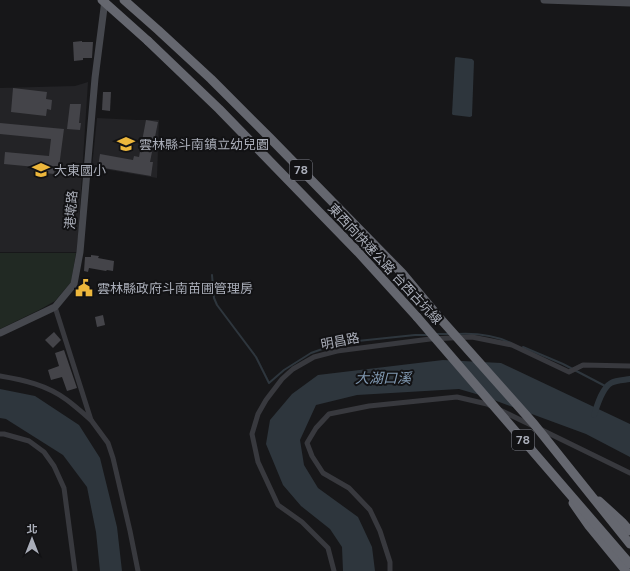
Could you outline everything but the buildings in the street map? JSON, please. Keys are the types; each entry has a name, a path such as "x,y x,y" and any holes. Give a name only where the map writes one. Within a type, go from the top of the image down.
{"highway":[{"name":"東西向快速公路 台西古坑線","path":"103,0 219,109 347,240 417,317 630,564"},
{"name":"東西向快速公路 台西古坑線","path":"124,0 211,79 402,273 437,315 534,424 630,544"},
{"path":"556,479 589,526 626,571"},
{"path":"588,492 630,531"}],"street":[{"name":"港墘路","path":"0,333 55,307 74,284 80,252 95,73 103,0"},
{"path":"544,0 630,3"},
{"path":"55,307 91,420"},
{"name":"明昌路","path":"334,571 328,548 302,522 278,505 258,462 252,434 258,414 266,400 293,369 314,357 336,351 430,339 472,337 512,345 569,372 583,365 630,366"},
{"path":"0,376 24,380 47,388 66,399 91,420 108,443 130,531 138,571"},
{"path":"390,571 390,562 380,531 370,510 349,488 323,473 312,456 307,443 316,428 329,414 369,406 457,397 487,404 630,473"},
{"path":"0,434 29,441 44,452 54,466 64,488 75,571"}],"shaded area":[{"name":"大東國小","path":"88,82 77,252 0,252 0,88 75,86"},
{"name":"雲林縣斗南鎮立幼兒園","path":"97,118 159,120 157,178 92,167"},
{"path":"0,253 76,253 71,282 55,301 0,329"}],"water":[{"path":"456,57 472,59 474,61 472,116 470,117 452,114"},
{"name":"大湖口溪","path":"443,360 501,363 630,424 630,457 586,434 483,396 459,389 357,395 316,405 300,440 304,465 318,488 358,517 372,547 375,571 343,571 342,547 330,529 301,506 283,485 266,444 270,420 292,394 318,375"},
{"path":"0,389 35,396 79,425 100,458 117,527 122,571 100,571 96,532 87,487 63,455 6,419 0,418"}],"waterway":[{"path":"212,275 214,298 217,305 256,357 269,383 284,370 311,353 328,347 348,342 415,335 429,335"},
{"path":"435,334 449,334"},
{"path":"457,334 485,335 511,343"},
{"path":"523,347 563,364 607,387"},
{"path":"594,415 600,398 608,385 615,381 630,379"}],"place":[{"name":"雲林縣斗南鎮立幼兒園","path":"126,144"},
{"name":"大東國小","path":"41,170"},
{"name":"雲林縣政府斗南苗圃管理房","path":"84,288"}]}
